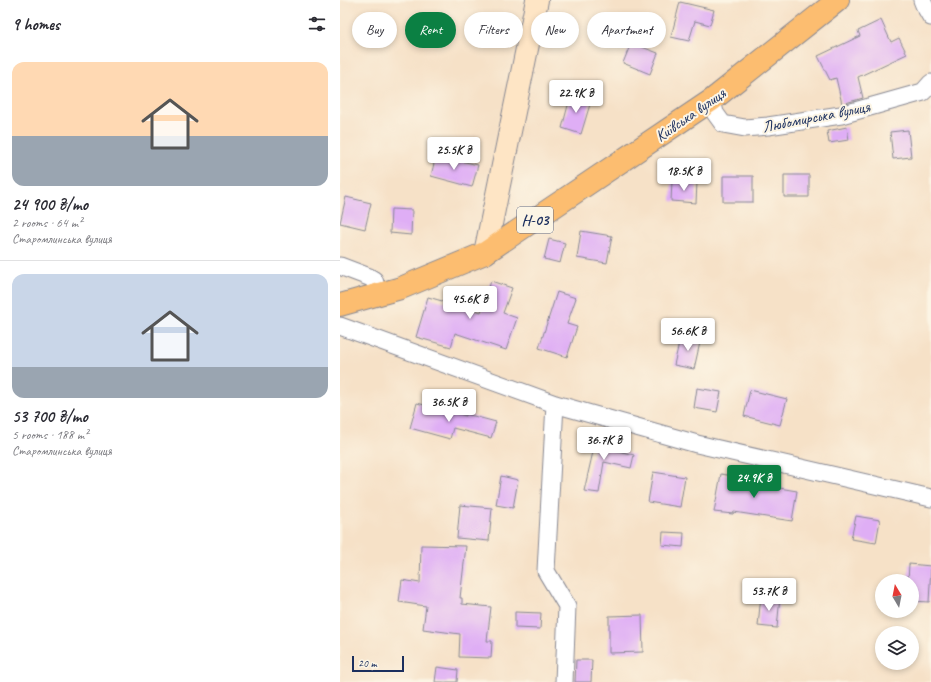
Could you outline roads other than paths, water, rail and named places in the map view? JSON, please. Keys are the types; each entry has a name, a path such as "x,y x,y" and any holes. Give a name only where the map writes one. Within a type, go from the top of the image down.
{"main road":[{"path":"486,253 537,0"},
{"name":"Київська вулиця","path":"340,305 400,288 486,253 712,100 838,0"}],"street":[{"path":"922,0 931,17"},
{"name":"Любомирська вулиця","path":"712,100 715,113 723,124 745,128 768,126 840,114 923,92 931,83"},
{"path":"340,266 369,276 374,280 379,294"},
{"path":"340,326 555,404 697,444 931,498"},
{"path":"555,404 546,571 567,606 564,682"}]}
